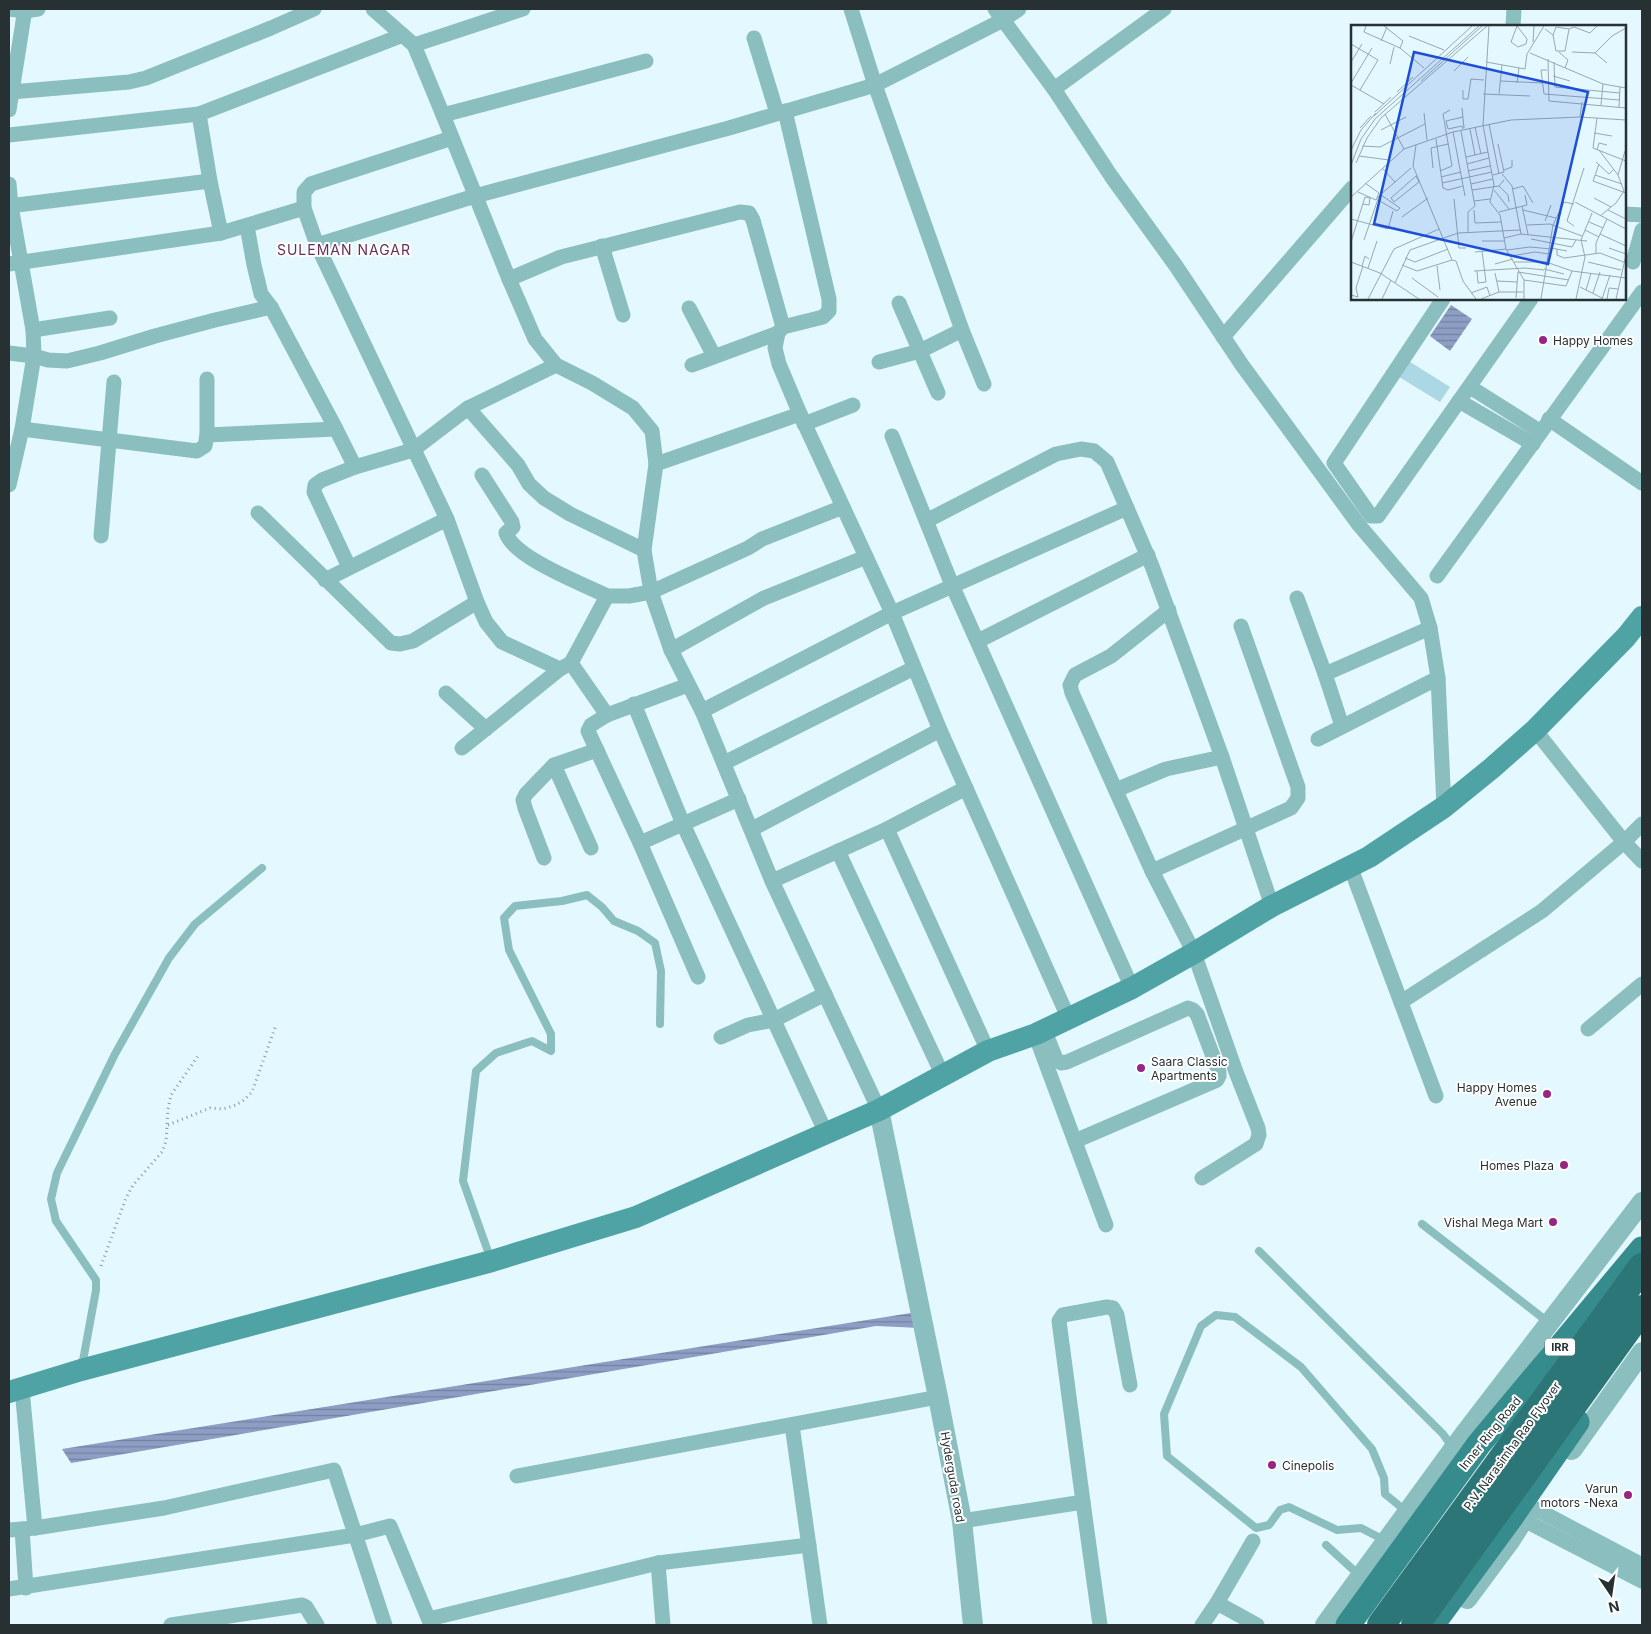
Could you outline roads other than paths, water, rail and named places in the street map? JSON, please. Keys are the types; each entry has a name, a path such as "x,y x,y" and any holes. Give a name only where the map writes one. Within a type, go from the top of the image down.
{"highway":[{"name":"P.V. Narasimha Rao Flyover","path":"1381,1625 1642,1267"},
{"name":"P.V. Narasimha Rao Flyover","path":"1416,1625 1642,1309"}],"main road":[{"path":"15,1390 81,1370 492,1261 636,1217 879,1110 988,1051 1040,1032 1132,988 1272,906 1369,856 1444,807 1535,730 1626,637 1642,617"},
{"name":"Inner Ring Road","path":"1348,1625 1367,1582 1461,1453 1642,1249"},
{"path":"1432,1625 1489,1558 1642,1325"}],"street":[{"path":"9,10 29,9 11,92 9,110"},
{"path":"11,92 129,82 146,78 314,9"},
{"path":"373,9 408,40 443,115 535,340 556,365 592,383 633,408 652,431 656,464 644,550 650,592 671,650 702,711 752,829 772,882 879,1110"},
{"path":"9,135 199,114 408,40 523,9"},
{"path":"851,9 875,85 962,330 984,384"},
{"path":"317,245 475,196 729,128 875,85 999,14 1019,9"},
{"path":"1054,89 1164,9"},
{"path":"1513,25 1514,9"},
{"path":"999,14 1054,89 1111,176 1176,266 1242,365 1358,525 1421,598 1430,628 1438,678 1444,807"},
{"path":"692,365 780,330 823,317 829,311 830,299 781,112 754,38"},
{"path":"443,115 646,61"},
{"path":"199,114 210,182 221,233"},
{"path":"452,138 311,184 304,192 304,208 317,245 447,519 486,622 502,642 566,666 608,715"},
{"path":"10,206 210,182"},
{"path":"9,184 15,264 33,330 34,356 22,429 9,485"},
{"path":"1223,337 1351,189"},
{"path":"15,264 221,233 304,208"},
{"path":"509,279 561,257 740,212 749,213 753,220 780,330 775,348 779,364 802,419 892,613 940,730 1068,1017"},
{"path":"1626,214 1642,215"},
{"path":"247,226 261,294 271,307 355,467"},
{"path":"1633,263 1640,248 1642,230"},
{"path":"602,246 623,315"},
{"path":"1437,576 1642,292"},
{"path":"1442,300 1334,464 1371,516 1378,516 1530,300"},
{"path":"899,303 938,393"},
{"path":"9,353 48,360 67,361 100,354 198,324 271,307"},
{"path":"689,308 714,356"},
{"path":"33,330 110,318"},
{"path":"879,362 920,351 962,330"},
{"path":"349,567 314,492 315,485 322,480 355,467 413,450 468,408 556,365"},
{"path":"22,429 197,451 205,446 207,435 207,379"},
{"path":"101,536 114,382"},
{"path":"1470,387 1537,438"},
{"path":"1459,401 1537,438"},
{"path":"656,464 853,405"},
{"path":"468,408 518,465 529,484 544,498 570,514 644,550"},
{"path":"1549,419 1642,483"},
{"path":"207,435 336,428"},
{"path":"892,436 928,520 952,585 1132,988"},
{"path":"928,520 1056,454 1080,449 1094,451 1107,462 1148,555 1169,610 1222,757 1272,906"},
{"path":"482,475 512,522 513,527 506,533 508,539 536,562 607,596 629,596 650,592 748,548 762,539 843,507"},
{"path":"702,711 892,613 1127,508"},
{"path":"258,513 391,643 400,644 413,641 477,602"},
{"path":"325,580 447,519"},
{"path":"978,641 1148,555"},
{"path":"671,650 764,598 866,557"},
{"path":"462,748 566,666 607,596"},
{"path":"1297,598 1342,726"},
{"path":"1169,610 1110,656 1075,675 1070,685 1152,872 1194,953 1258,1128 1259,1135 1256,1144 1202,1178"},
{"path":"1152,872 1291,808 1298,798 1298,788 1241,626"},
{"path":"1325,674 1430,628"},
{"path":"724,764 914,668"},
{"path":"1318,739 1438,678"},
{"path":"688,685 608,715 589,727 588,731 640,843 698,977"},
{"path":"446,693 486,729"},
{"path":"634,704 683,824 826,1133"},
{"path":"752,829 940,730"},
{"path":"1535,730 1624,842 1642,861"},
{"path":"544,858 525,808 524,800 526,794 554,765 597,750"},
{"path":"1116,790 1166,770 1222,757"},
{"path":"554,765 591,848"},
{"path":"772,882 887,828 966,788"},
{"path":"640,843 739,799"},
{"path":"1401,1002 1542,911 1624,842 1642,824"},
{"path":"887,828 988,1051"},
{"path":"838,851 943,1076"},
{"path":"1350,866 1436,1096"},
{"path":"1588,1030 1642,984"},
{"path":"721,1038 748,1025 774,1020 825,994"},
{"path":"1040,1032 1056,1059 1061,1063 1188,1008 1197,1014 1219,1072 1217,1080 1075,1141"},
{"path":"1040,1032 1075,1141 1106,1225"},
{"name":"Hyderguda road","path":"879,1110 962,1520 973,1625"},
{"path":"1325,1625 1367,1582 1386,1542 1407,1512 1461,1453 1549,1323 1642,1202"},
{"path":"1100,1625 1059,1320 1063,1314 1107,1307 1113,1308 1117,1315 1130,1385"},
{"path":"1446,1625 1489,1558 1528,1514 1642,1352"},
{"path":"15,1390 26,1588"},
{"path":"517,1476 938,1397"},
{"path":"792,1425 820,1625"},
{"path":"22,1529 164,1508 334,1470 385,1625"},
{"path":"962,1520 1083,1502"},
{"path":"1528,1514 1642,1565"},
{"path":"1528,1514 1642,1581"},
{"path":"9,1589 26,1588 355,1535 390,1526 430,1622 658,1563 809,1545"},
{"path":"1202,1625 1218,1603 1253,1541"},
{"path":"658,1563 663,1625"},
{"path":"1218,1603 1257,1625"},
{"path":"170,1625 251,1619 302,1605 306,1606 317,1625"}],"lane":[{"path":"81,1370 96,1290 96,1280 56,1221 51,1199 57,1173 115,1054 169,958 195,924 262,868"},
{"path":"492,1261 463,1181 476,1071 496,1053 532,1041 550,1051 551,1034 509,950 504,918 515,906 562,901 587,895 602,907 614,921 638,931 655,943 661,971 660,1024"},
{"path":"1422,1224 1549,1323"},
{"path":"1259,1251 1461,1453"},
{"path":"1386,1542 1362,1528 1337,1530 1289,1507 1280,1510 1269,1525 1256,1528 1167,1456 1164,1414 1200,1326 1216,1315 1235,1318 1302,1367 1372,1449 1384,1478 1385,1494 1407,1512"},
{"path":"1326,1545 1367,1582"}],"place":[{"name":"Happy Homes","path":"1543,340"},
{"name":"Saara Classic Apartments","path":"1141,1068"},
{"name":"Happy Homes Avenue","path":"1547,1094"},
{"name":"Homes Plaza","path":"1564,1165"},
{"name":"Vishal Mega Mart","path":"1553,1222"},
{"name":"Cinepolis","path":"1272,1465"},
{"name":"Varun motors -Nexa","path":"1628,1495"}],"district":[{"name":"SULEMAN NAGAR","path":"344,249"}]}
